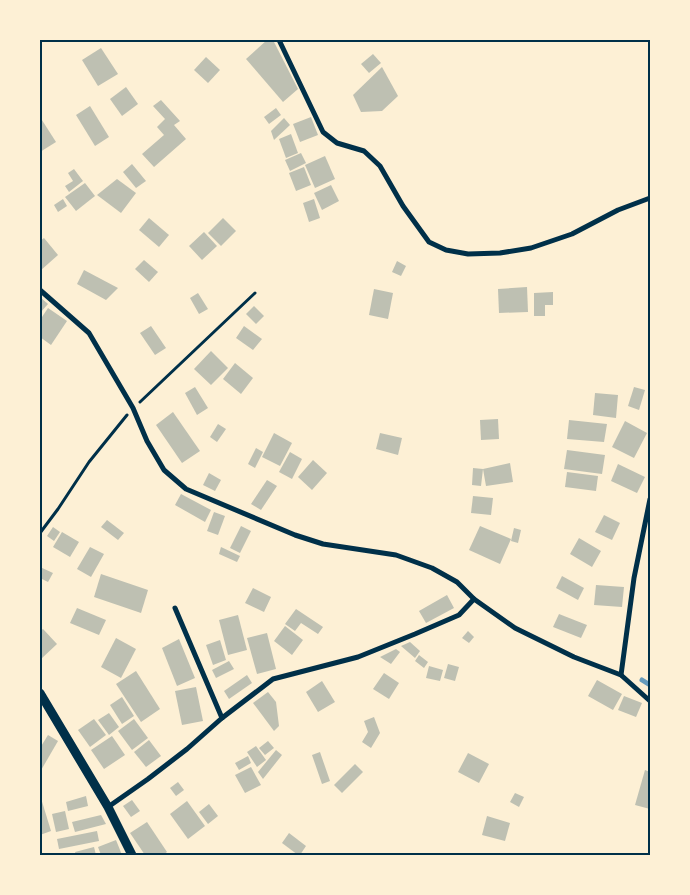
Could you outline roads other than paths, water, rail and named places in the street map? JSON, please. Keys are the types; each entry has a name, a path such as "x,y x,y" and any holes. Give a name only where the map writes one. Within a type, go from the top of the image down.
{"street":[{"path":"279,40 323,132 337,143 364,151 380,166 403,206 429,242 446,250 468,254 500,253 531,248 572,234 618,210 650,198"},
{"path":"40,290 89,333 133,408 147,440 164,470 186,489 288,532 322,544 351,550 396,555 432,568 457,582 474,599 515,628 574,657 621,675 650,701"},
{"path":"621,675 634,578 650,500"},
{"path":"108,807 187,749 222,718 273,679 358,657 459,615 474,599"},
{"path":"175,608 222,718"},
{"path":"40,693 108,807 132,855"}],"waterway":[{"path":"642,680 650,685"}]}
